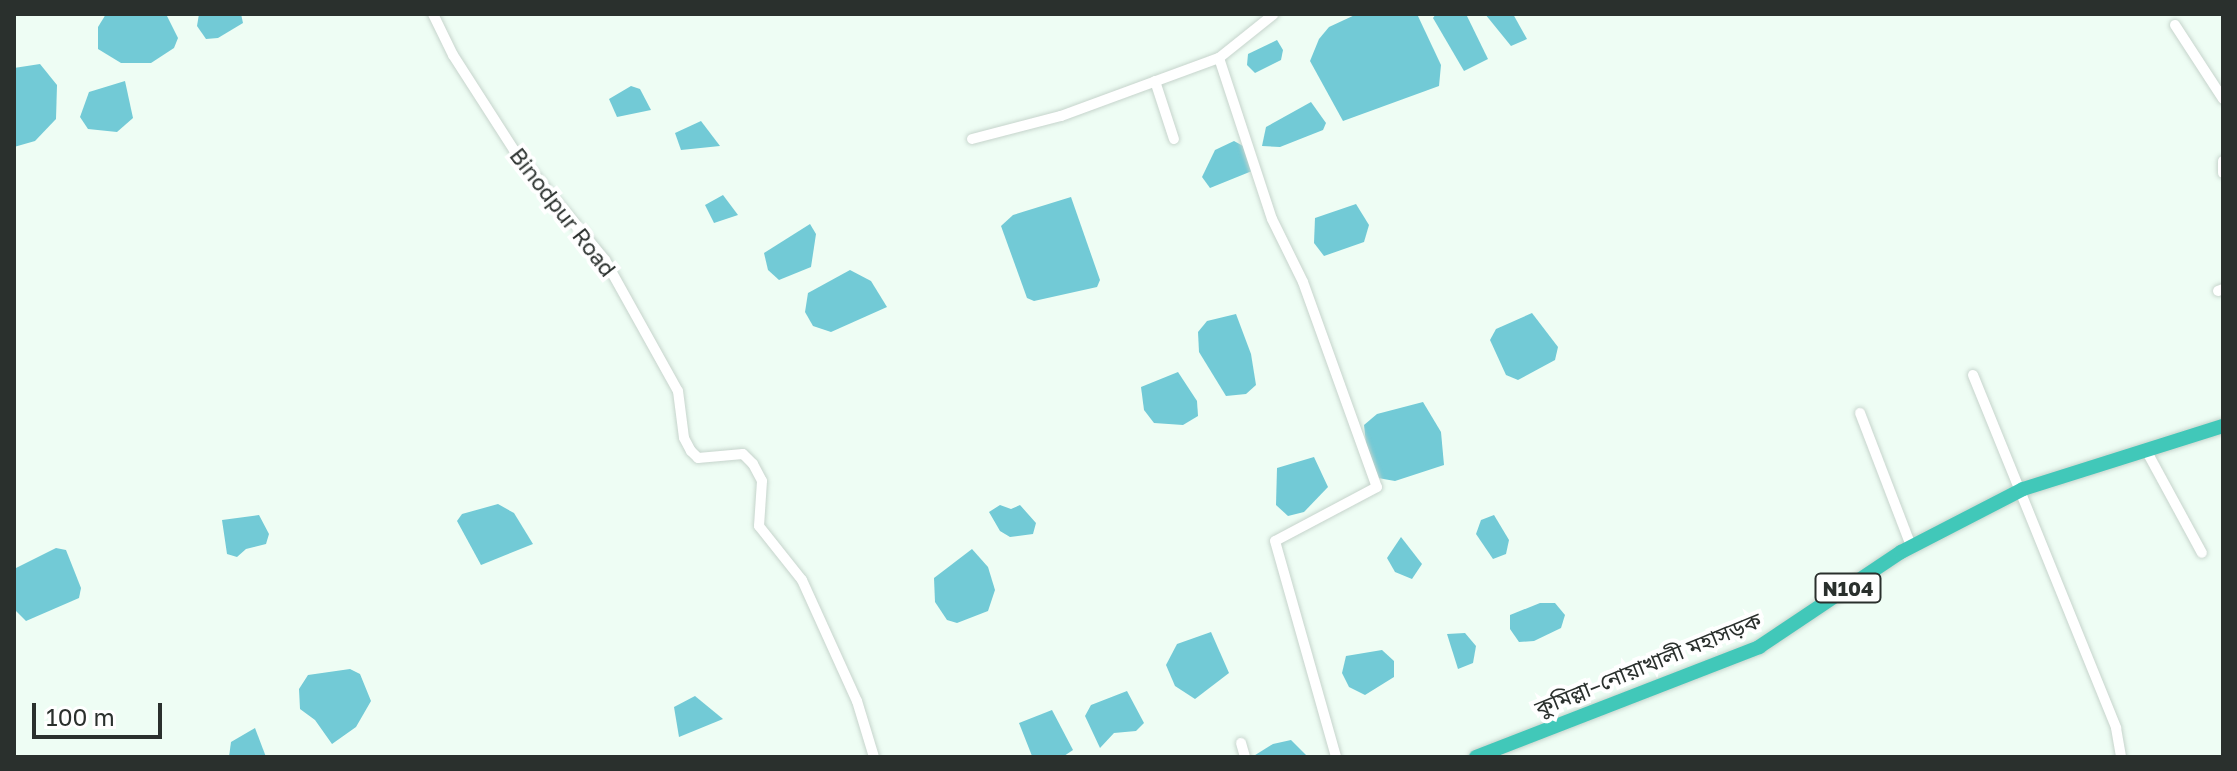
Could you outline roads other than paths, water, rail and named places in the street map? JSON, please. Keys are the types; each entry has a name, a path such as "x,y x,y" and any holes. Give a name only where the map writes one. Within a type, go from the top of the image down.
{"highway":[{"name":"কুমিল্লা–নোয়াখালী মহাসড়ক","path":"1476,757 1759,647 1911,546 2023,489 2223,426"}],"street":[{"name":"Binodpur Road","path":"433,14 453,55 514,150 605,260 678,391 684,438 691,451 698,458 743,454 753,464 762,481 759,526 802,580 857,701 874,757"},
{"path":"972,139 1061,116 1219,58 1274,14"},
{"path":"2175,25 2223,99"},
{"path":"1219,58 1255,156 1272,219 1303,282 1377,487 1275,541 1336,757"},
{"path":"1155,81 1174,139"},
{"path":"2223,161 2223,173"},
{"path":"1973,375 2023,489 2116,728 2121,757"},
{"path":"1860,413 1911,546"},
{"path":"2146,450 2202,553"},
{"path":"1241,743 1245,757"}],"water":[{"path":"106,14 166,14 178,38 174,48 151,63 121,63 98,49 98,27"},
{"path":"199,14 241,14 243,23 218,38 206,39 197,26"},
{"path":"1357,14 1417,14 1441,65 1439,86 1343,121 1310,61 1319,39 1329,27"},
{"path":"1436,14 1466,14 1488,59 1464,71 1433,18"},
{"path":"1485,14 1513,14 1527,39 1511,46"},
{"path":"1277,40 1283,50 1281,60 1255,73 1247,65 1248,54"},
{"path":"40,64 57,85 56,119 35,141 14,147 14,68"},
{"path":"125,81 133,118 117,132 88,129 80,117 89,92"},
{"path":"631,86 640,89 651,110 617,117 609,99"},
{"path":"1311,102 1326,123 1323,130 1280,147 1262,146 1266,127"},
{"path":"701,121 720,146 681,150 675,133"},
{"path":"1234,141 1245,147 1252,171 1210,188 1202,177 1215,150"},
{"path":"723,195 738,215 714,223 705,205"},
{"path":"1071,197 1100,280 1097,287 1034,301 1027,298 1001,226 1013,215"},
{"path":"1356,204 1369,225 1364,242 1324,256 1314,243 1315,218"},
{"path":"810,224 816,234 811,267 779,280 768,270 764,253"},
{"path":"850,270 871,281 887,307 831,332 813,326 805,312 808,293"},
{"path":"1532,313 1558,347 1555,360 1518,380 1506,375 1490,340 1496,329"},
{"path":"1236,314 1251,354 1256,385 1246,394 1226,396 1199,352 1198,332 1207,321"},
{"path":"1178,372 1197,401 1198,416 1183,425 1154,423 1144,410 1141,387"},
{"path":"1423,402 1441,432 1444,465 1395,481 1378,478 1368,463 1364,425 1377,414"},
{"path":"1314,457 1328,487 1304,512 1288,516 1276,505 1277,468"},
{"path":"498,504 514,513 533,544 481,565 457,521 462,514"},
{"path":"1000,505 1011,509 1020,505 1036,523 1033,534 1010,537 1000,531 989,512"},
{"path":"259,515 269,534 266,544 246,549 237,557 227,554 222,520"},
{"path":"1494,515 1509,540 1506,554 1493,559 1476,534 1481,520"},
{"path":"1401,537 1422,564 1412,579 1395,572 1387,558"},
{"path":"56,548 66,550 81,588 79,598 26,621 14,609 14,569"},
{"path":"972,549 988,567 995,590 988,611 957,623 947,620 935,602 934,578"},
{"path":"1540,603 1555,603 1565,615 1561,628 1534,641 1519,642 1510,629 1510,615"},
{"path":"1211,632 1229,673 1195,699 1175,686 1166,665 1177,644"},
{"path":"1465,633 1476,646 1473,663 1458,669 1447,634"},
{"path":"1382,650 1394,661 1394,677 1365,695 1349,687 1342,673 1346,656"},
{"path":"350,669 360,674 371,701 356,727 332,744 315,720 300,709 299,689 308,675"},
{"path":"1127,691 1144,723 1136,731 1114,733 1100,748 1085,716 1091,705"},
{"path":"695,696 723,719 679,737 674,707"},
{"path":"1052,710 1073,750 1064,756 1032,756 1019,723"},
{"path":"255,728 266,757 229,757 231,742"},
{"path":"1291,740 1308,757 1252,757 1273,744"}]}
